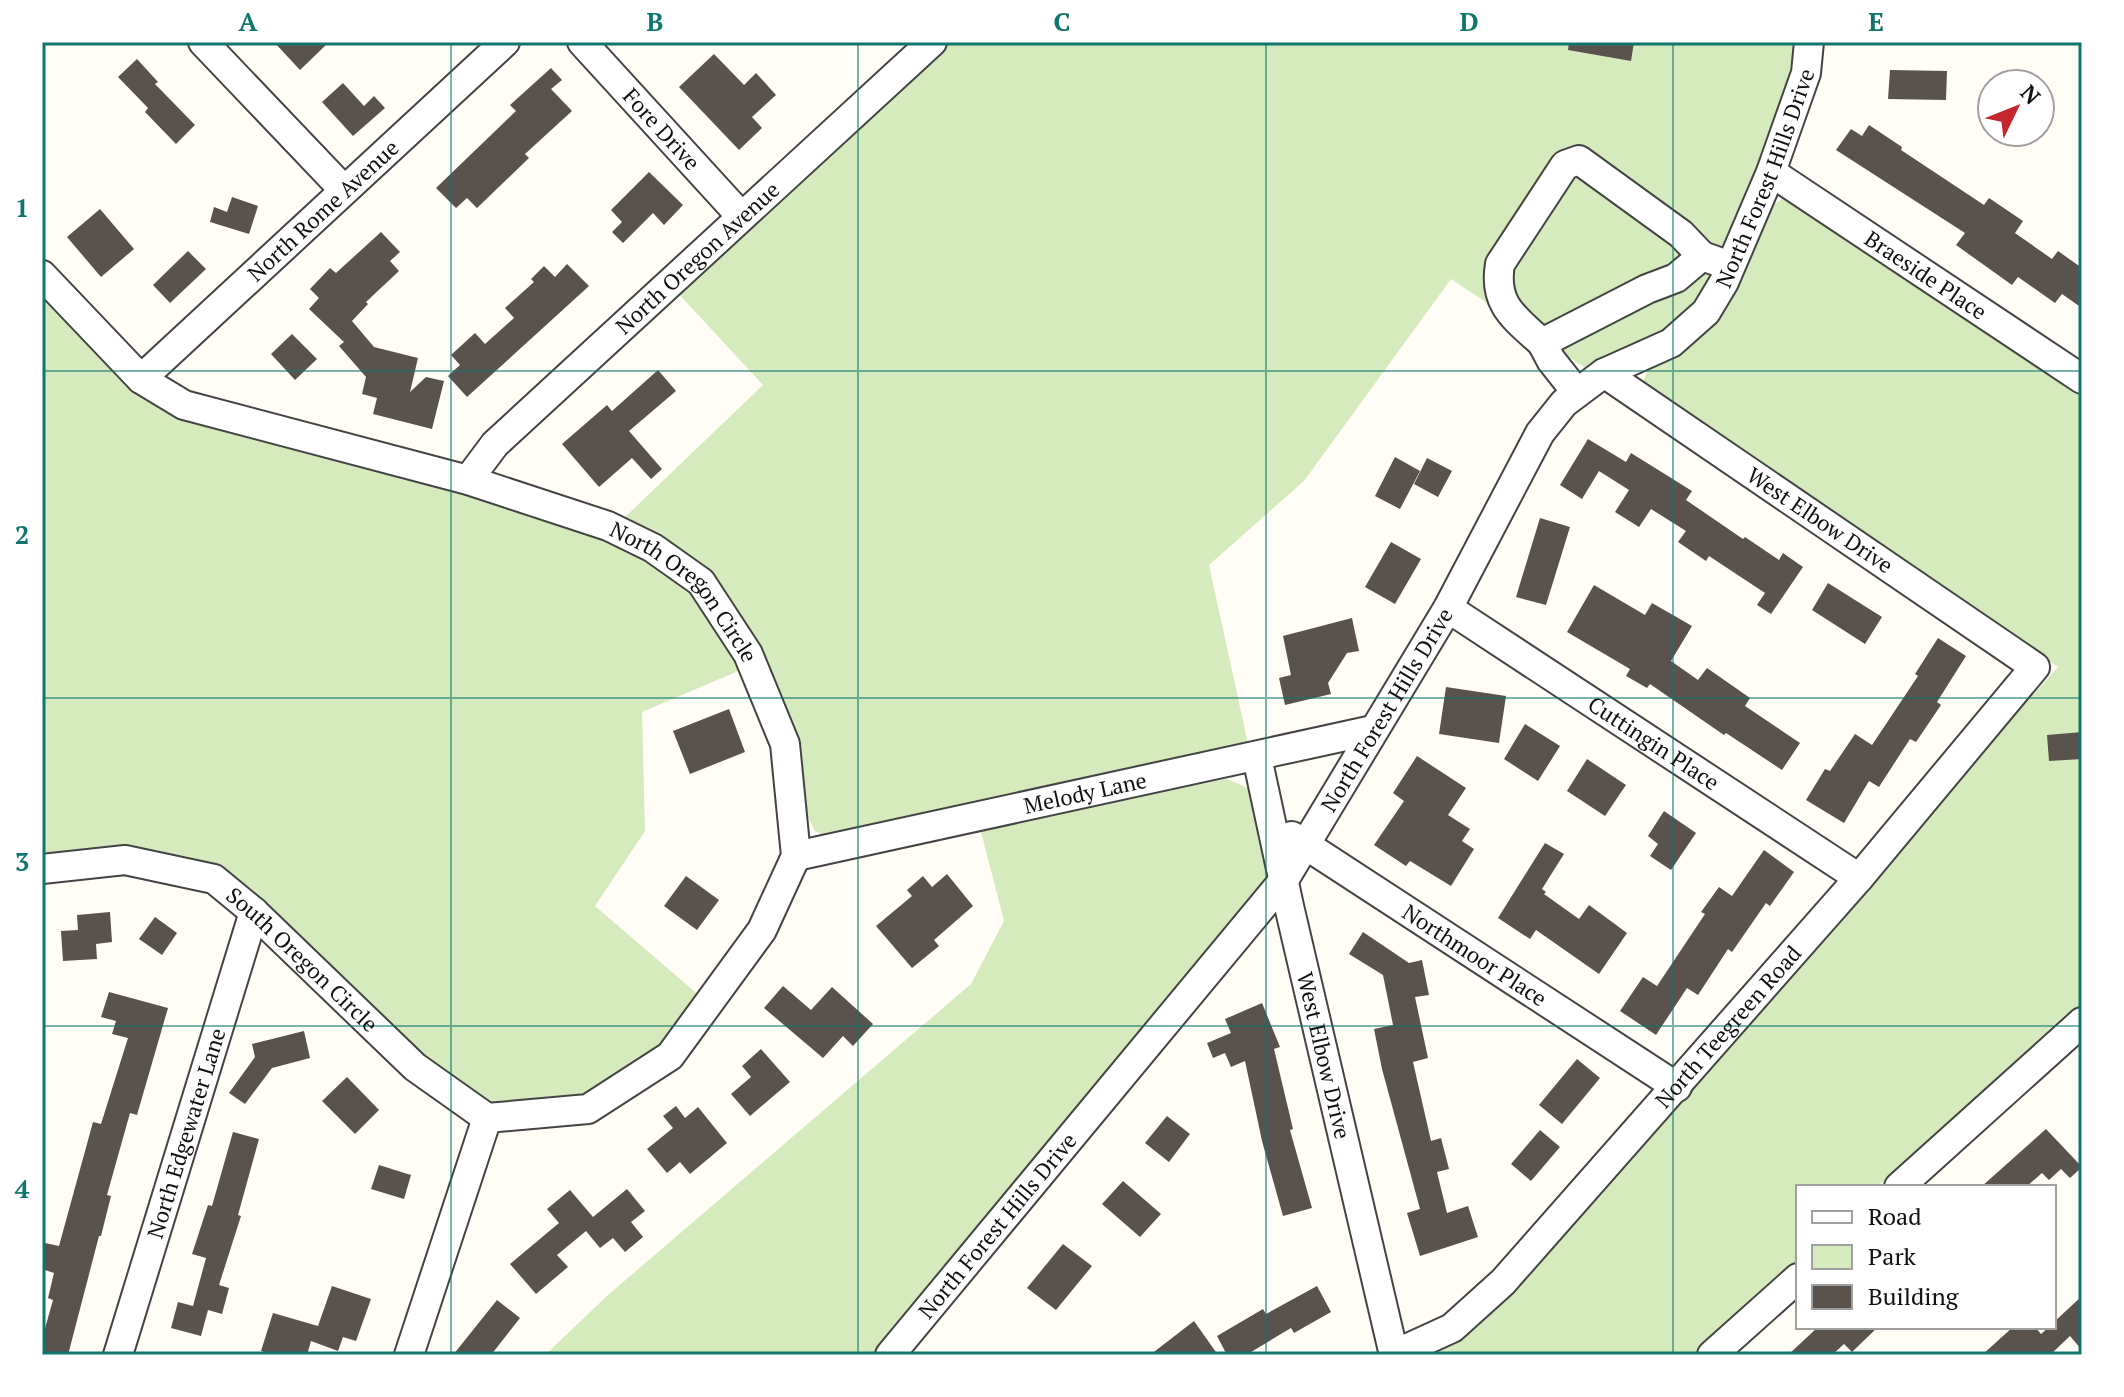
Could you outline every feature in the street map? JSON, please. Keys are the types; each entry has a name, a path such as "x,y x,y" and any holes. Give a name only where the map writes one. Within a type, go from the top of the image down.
{"street":[{"path":"203,42 344,190"},
{"name":"North Rome Avenue","path":"141,379 505,42"},
{"name":"Fore Drive","path":"582,42 741,216"},
{"name":"North Oregon Avenue","path":"468,480 495,444 932,42"},
{"name":"North Forest Hills Drive","path":"890,1355 1284,880 1448,608 1540,433 1564,403 1604,373 1671,343 1706,312 1731,267 1771,172 1806,73 1809,42"},
{"path":"1577,393 1542,343 1501,300 1497,281 1500,264 1565,165 1579,160 1681,234 1702,256 1731,267"},
{"name":"Braeside Place","path":"1771,172 2082,379"},
{"path":"1542,343 1647,289 1676,278 1702,256"},
{"name":"North Oregon Circle","path":"42,275 141,379 184,405 468,480 608,526 653,548 701,582 748,654 785,744 796,856"},
{"name":"West Elbow Drive","path":"1604,373 2035,667"},
{"name":"Cuttingin Place","path":"1448,608 1859,878"},
{"name":"North Teegreen Road","path":"1394,1355 1452,1328 1503,1282 1859,878 2035,667"},
{"name":"Melody Lane","path":"796,856 1373,730"},
{"name":"West Elbow Drive","path":"1257,757 1394,1355"},
{"name":"Northmoor Place","path":"1271,823 1677,1087"},
{"path":"409,1355 487,1118 588,1109 670,1056 762,930 796,856"},
{"name":"South Oregon Circle","path":"42,869 125,860 214,879 254,912 415,1067 487,1118"},
{"name":"North Edgewater Lane","path":"118,1355 254,912"},
{"path":"1901,1185 2082,1022"},
{"path":"1712,1355 1796,1280"}],"green space":[{"path":"945,42 1792,42 1794,47 1790,78 1773,142 1707,291 1680,324 1593,373 1451,279 1304,481 1209,565 1250,753 833,840 815,831 809,819 800,774 757,661 623,519 763,385 676,291"},
{"path":"1782,199 1794,200 1813,209 2082,394 2082,1007 2070,1011 1879,1185 1796,1185 1796,1262 1694,1355 1429,1355 1449,1338 2058,667 1645,391 1643,382 1649,367 1770,207"},
{"path":"42,296 112,371 137,389 575,525 629,545 683,584 718,626 743,669 642,712 645,831 595,906 701,997 675,1032 639,1062 582,1095 519,1106 484,1102 435,1073 226,881 184,857 126,851 42,859"},
{"path":"1227,779 1255,791 1272,881 881,1355 545,1355 608,1295 971,984 1004,921 980,828"}],"building":[{"path":"274,42 329,42 300,70"},
{"path":"1569,42 1634,42 1631,61 1568,50"},
{"path":"714,54 744,85 756,73 776,95 752,117 762,128 739,150 679,87"},
{"path":"137,59 158,82 155,84 195,125 176,144 145,112 148,108 118,77"},
{"path":"551,68 562,80 551,89 572,111 525,154 529,158 477,208 467,198 456,208 436,188 516,111 510,105"},
{"path":"1890,70 1947,71 1946,100 1888,99"},
{"path":"343,83 364,106 374,96 385,108 353,136 322,102"},
{"path":"1869,125 1984,205 1989,198 2023,221 2015,233 2052,259 2058,251 2082,268 2082,308 2062,294 2055,303 2018,277 2012,285 1956,245 1965,233 1836,150 1851,129 1862,136"},
{"path":"649,172 683,205 664,225 653,213 623,243 612,232 622,222 611,210"},
{"path":"232,197 258,206 249,234 210,222 214,207 227,212"},
{"path":"100,209 134,249 101,277 67,237"},
{"path":"381,232 400,252 390,261 399,271 366,302 368,304 352,321 374,347 418,358 410,392 426,377 444,381 432,429 373,414 377,398 362,394 366,377 339,346 344,342 309,309 319,298 310,289 330,268 336,273"},
{"path":"188,251 206,269 170,303 153,285"},
{"path":"567,264 589,286 467,397 448,376 460,365 451,355 475,333 485,344 514,318 505,308 534,282 531,279 544,266 555,277"},
{"path":"292,334 317,359 295,380 271,354"},
{"path":"658,370 676,391 629,431 662,469 651,479 632,458 599,487 562,444 607,405 612,411"},
{"path":"1588,439 1626,462 1631,453 1692,491 1686,500 1743,539 1745,537 1779,560 1783,553 1803,567 1771,614 1757,605 1765,593 1709,556 1706,561 1678,542 1686,531 1651,509 1639,527 1615,512 1629,490 1599,471 1582,499 1560,485"},
{"path":"1395,457 1420,471 1400,509 1375,496"},
{"path":"1427,458 1452,471 1438,497 1414,484"},
{"path":"1540,518 1570,527 1546,605 1516,597"},
{"path":"1391,542 1421,559 1395,604 1365,587"},
{"path":"1828,583 1882,617 1865,644 1812,610"},
{"path":"1594,585 1645,615 1652,603 1692,626 1671,661 1698,680 1707,668 1750,698 1745,706 1800,743 1782,770 1650,684 1647,688 1626,676 1630,669 1567,632"},
{"path":"1352,618 1359,651 1347,653 1328,683 1331,694 1285,705 1279,678 1291,675 1283,636"},
{"path":"1938,638 1966,656 1937,702 1941,705 1916,742 1910,739 1879,787 1869,781 1844,823 1806,800 1825,769 1830,771 1855,734 1872,745 1918,676 1915,674"},
{"path":"1446,687 1506,696 1499,743 1439,734"},
{"path":"729,709 745,752 690,774 673,731"},
{"path":"1525,724 1560,746 1538,781 1504,759"},
{"path":"2082,732 2082,759 2049,761 2047,735"},
{"path":"1417,756 1466,788 1448,815 1470,829 1462,841 1474,849 1451,886 1410,861 1406,866 1374,845 1404,801 1393,793"},
{"path":"1587,759 1626,785 1605,816 1567,791"},
{"path":"1664,811 1696,833 1671,870 1650,856 1658,844 1648,836"},
{"path":"1545,843 1564,854 1542,889 1546,892 1544,894 1579,919 1589,905 1627,933 1599,974 1536,930 1530,939 1498,918"},
{"path":"1764,850 1794,872 1770,906 1766,903 1732,952 1728,949 1698,995 1687,988 1656,1035 1620,1011 1643,977 1657,986 1705,914 1701,912 1719,887 1732,896"},
{"path":"947,874 973,906 934,940 939,946 912,968 876,926 912,896 907,890 923,876 932,887"},
{"path":"686,876 719,900 697,930 664,906"},
{"path":"110,912 112,942 96,944 97,959 63,961 61,931 78,930 77,915"},
{"path":"155,917 177,933 162,955 139,939"},
{"path":"1363,932 1409,963 1422,960 1429,995 1415,997 1428,1058 1413,1062 1431,1141 1441,1138 1449,1169 1437,1172 1447,1213 1468,1206 1478,1237 1420,1256 1407,1213 1420,1209 1374,1029 1393,1025 1383,975 1349,954"},
{"path":"783,986 811,1010 832,987 873,1024 853,1046 843,1036 823,1058 764,1008"},
{"path":"109,992 168,1008 137,1115 130,1113 107,1195 111,1196 101,1236 68,1355 42,1355 42,1339 53,1300 48,1298 54,1273 42,1269 45,1243 59,1246 93,1122 101,1124 128,1038 112,1034 116,1021 101,1017"},
{"path":"1262,1003 1280,1047 1274,1049 1293,1129 1290,1130 1312,1208 1283,1216 1262,1141 1245,1061 1231,1067 1225,1053 1213,1058 1207,1043 1231,1033 1225,1019"},
{"path":"304,1031 310,1058 272,1068 245,1104 229,1093 255,1057 252,1044"},
{"path":"761,1049 790,1082 750,1116 731,1094 751,1077 742,1066"},
{"path":"1577,1059 1600,1078 1562,1124 1539,1105"},
{"path":"347,1077 379,1110 355,1134 322,1101"},
{"path":"676,1106 685,1118 698,1107 727,1143 690,1174 680,1162 667,1173 647,1149 673,1128 663,1116"},
{"path":"1167,1116 1190,1134 1169,1162 1145,1143"},
{"path":"2046,1129 2082,1167 2070,1178 2061,1169 2049,1180 2042,1173 2028,1185 1983,1185"},
{"path":"1540,1130 1560,1147 1531,1181 1511,1164"},
{"path":"233,1132 259,1139 238,1215 241,1216 219,1285 229,1288 222,1314 208,1310 201,1336 171,1328 178,1302 193,1306 206,1258 192,1254 208,1205 212,1206"},
{"path":"379,1165 411,1175 404,1199 371,1189"},
{"path":"1123,1181 1161,1214 1140,1237 1102,1204"},
{"path":"627,1189 645,1211 631,1222 643,1237 625,1252 613,1238 600,1248 586,1231 557,1255 568,1267 536,1294 510,1264 559,1223 547,1209 570,1190 593,1217"},
{"path":"1063,1244 1092,1266 1056,1310 1027,1288"},
{"path":"332,1286 371,1299 356,1341 343,1337 338,1351 311,1341 307,1355 275,1355 261,1351 273,1313 318,1326"},
{"path":"1317,1286 1331,1312 1294,1333 1291,1328 1246,1355 1227,1355 1217,1336 1263,1309 1266,1314"},
{"path":"2082,1296 2082,1350 2070,1336 2050,1355 1982,1355 2011,1329 2037,1329 2041,1334 2047,1329 2056,1329 2056,1320"},
{"path":"497,1300 520,1318 491,1355 453,1355"},
{"path":"1194,1321 1218,1355 1150,1355"},
{"path":"1816,1329 1876,1329 1852,1352 1844,1344 1832,1355 1788,1355"}]}
